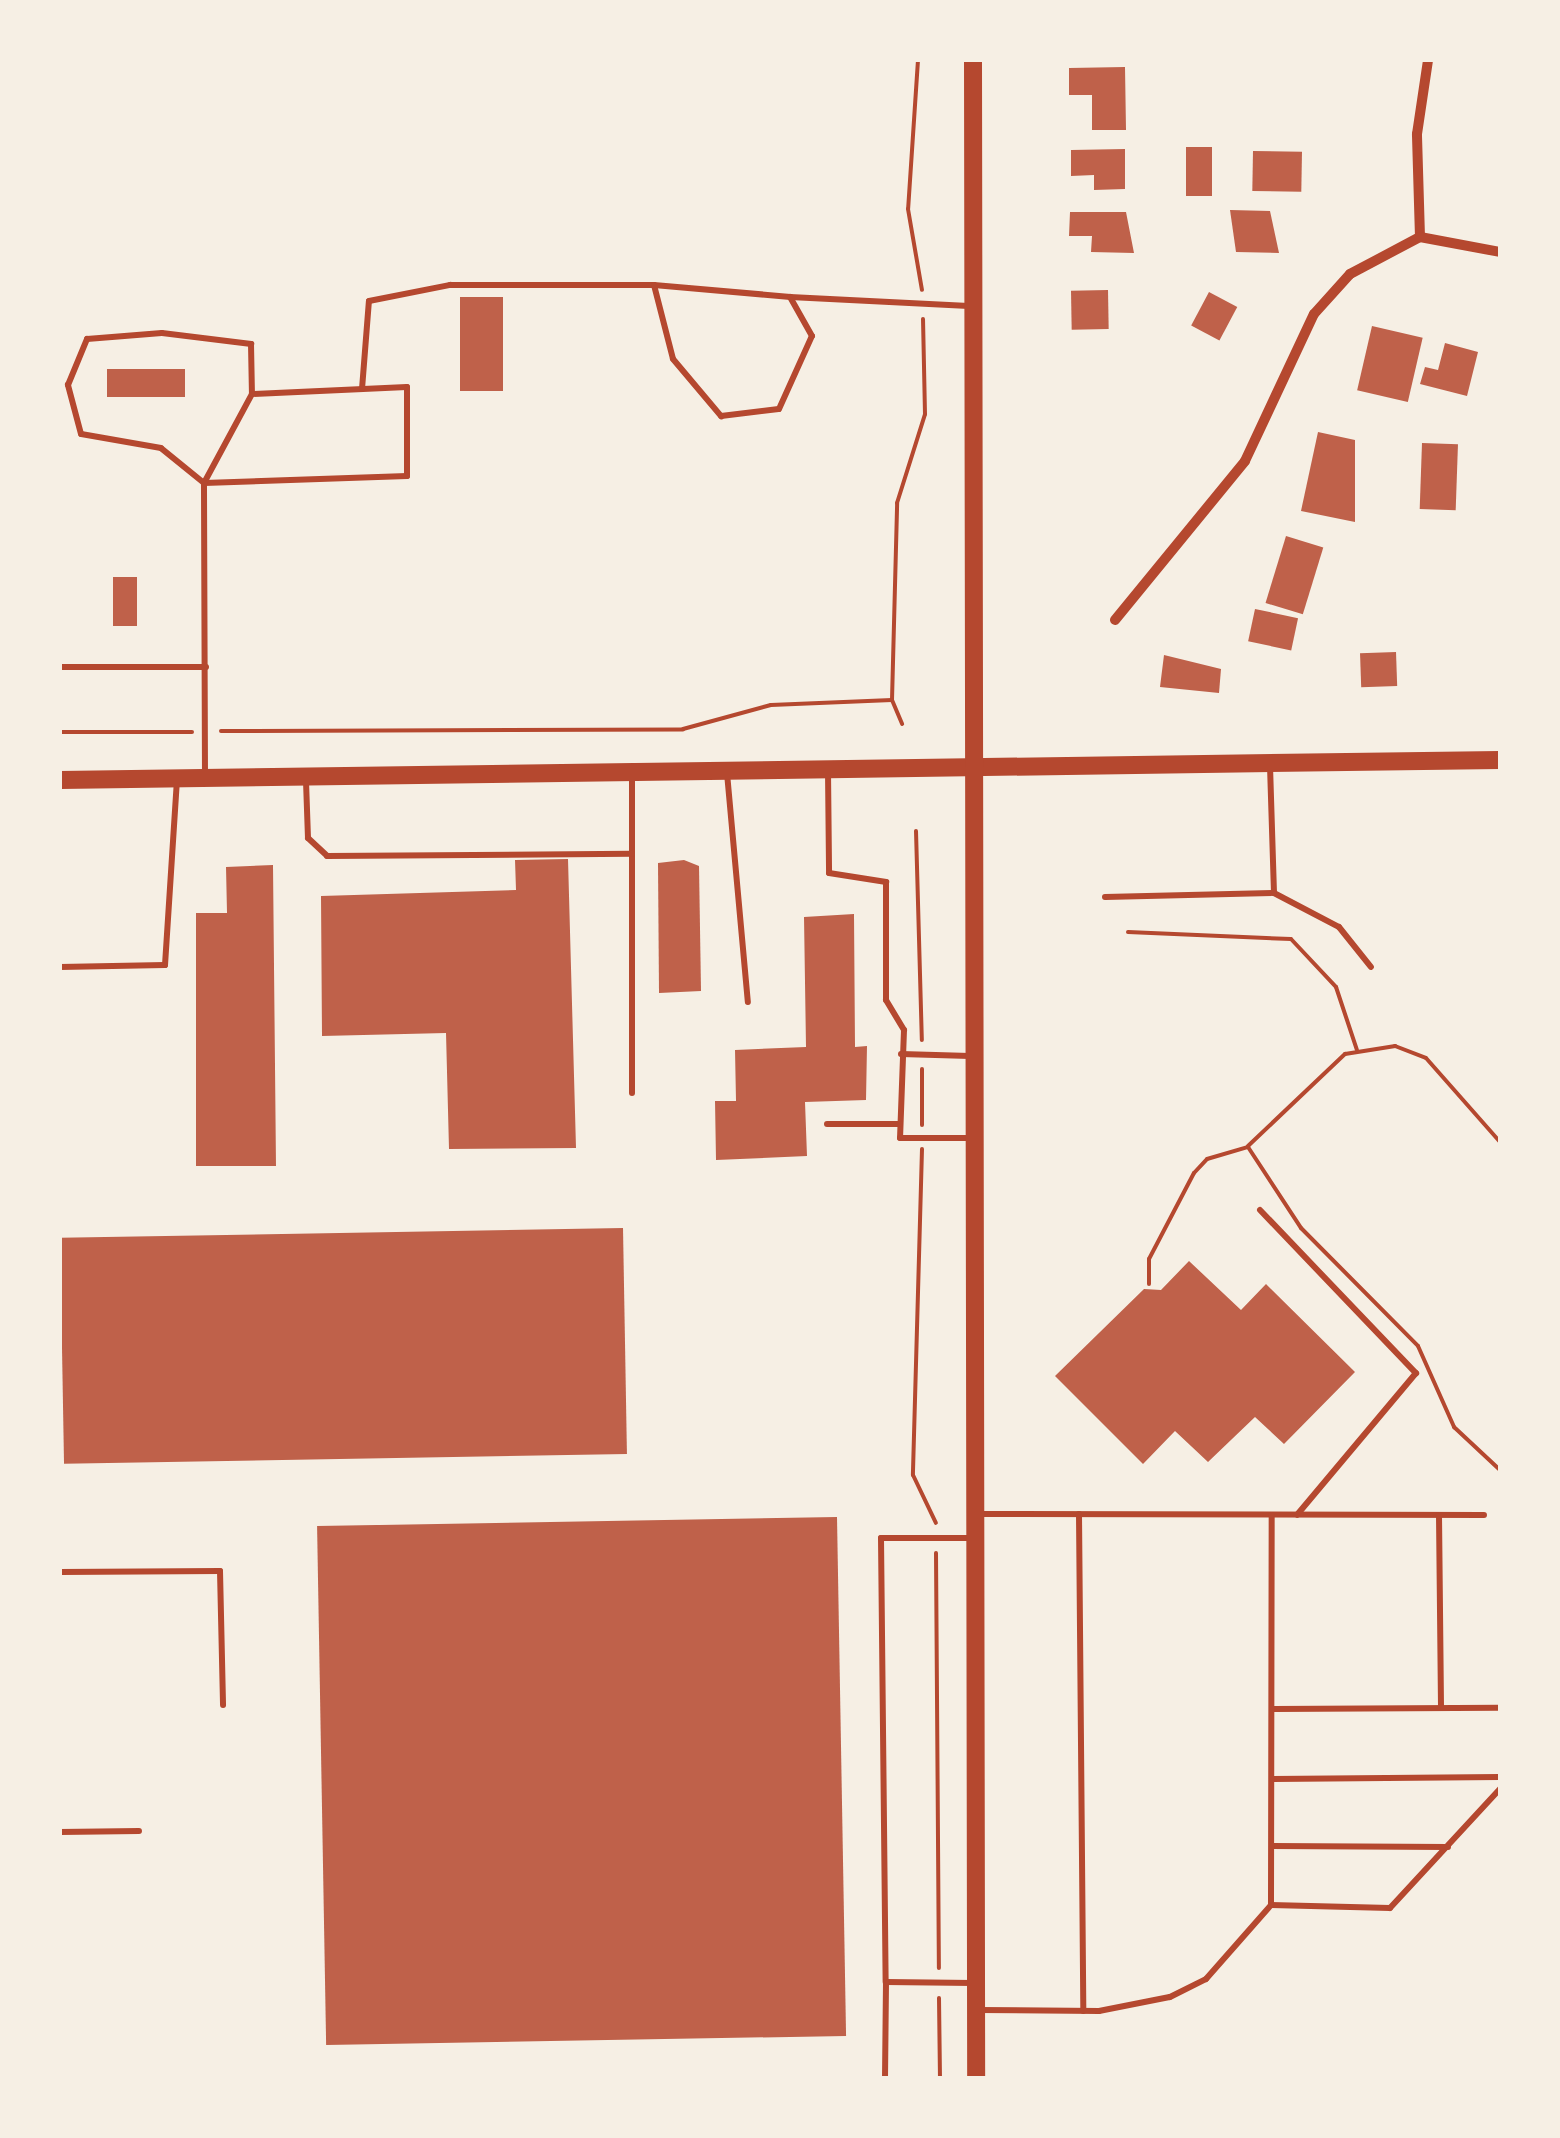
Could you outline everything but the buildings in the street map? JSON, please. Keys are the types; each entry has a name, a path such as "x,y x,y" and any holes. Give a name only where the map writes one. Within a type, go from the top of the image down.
{"main road":[{"path":"973,60 971,1138 976,2078"},
{"path":"60,780 1500,760"}],"street":[{"path":"1420,237 1417,134 1428,60"},
{"path":"1115,620 1245,460 1314,314 1350,274 1420,237 1500,252"}],"lane":[{"path":"362,389 369,301 450,285 654,285 790,297 972,306"},
{"path":"654,285 673,359 721,416 778,409 812,336 790,297"},
{"path":"205,778 204,483 252,394 251,344 162,333 87,339 68,385 82,434 161,448 204,483 407,476 407,387 252,394"},
{"path":"60,667 206,667"},
{"path":"1270,763 1274,893"},
{"path":"828,769 829,872 886,882 886,1000 904,1030 900,1138 971,1138"},
{"path":"726,772 748,1002"},
{"path":"632,774 632,1094"},
{"path":"306,778 308,838 327,856 632,854"},
{"path":"60,967 165,965 177,779"},
{"path":"1105,897 1274,893 1339,927 1371,967"},
{"path":"901,1054 971,1056"},
{"path":"827,1124 900,1124"},
{"path":"1260,1210 1416,1374 1297,1515"},
{"path":"973,1514 1484,1515"},
{"path":"1078,1514 1083,2011"},
{"path":"976,2010 1133,2008 1206,1980 1271,1906 1272,1515"},
{"path":"1438,1515 1441,1708"},
{"path":"885,2078 882,1538 973,1538"},
{"path":"60,1572 220,1571 223,1705"},
{"path":"1274,1709 1500,1708"},
{"path":"1273,1779 1500,1777"},
{"path":"1271,1906 1390,1908 1500,1789"},
{"path":"60,1832 139,1831"},
{"path":"1272,1846 1449,1848"},
{"path":"886,1982 975,1983"}],"path":[{"path":"902,724 892,700 896,503 925,414 922,304 908,209 918,60"},
{"path":"60,732 683,728 771,705 892,700"},
{"path":"916,831 922,1138 913,1475 936,1513 940,2078"},
{"path":"1128,932 1292,939 1336,987 1358,1050"},
{"path":"1248,1146 1301,1088 1358,1050 1395,1046 1426,1058 1500,1142"}]}
